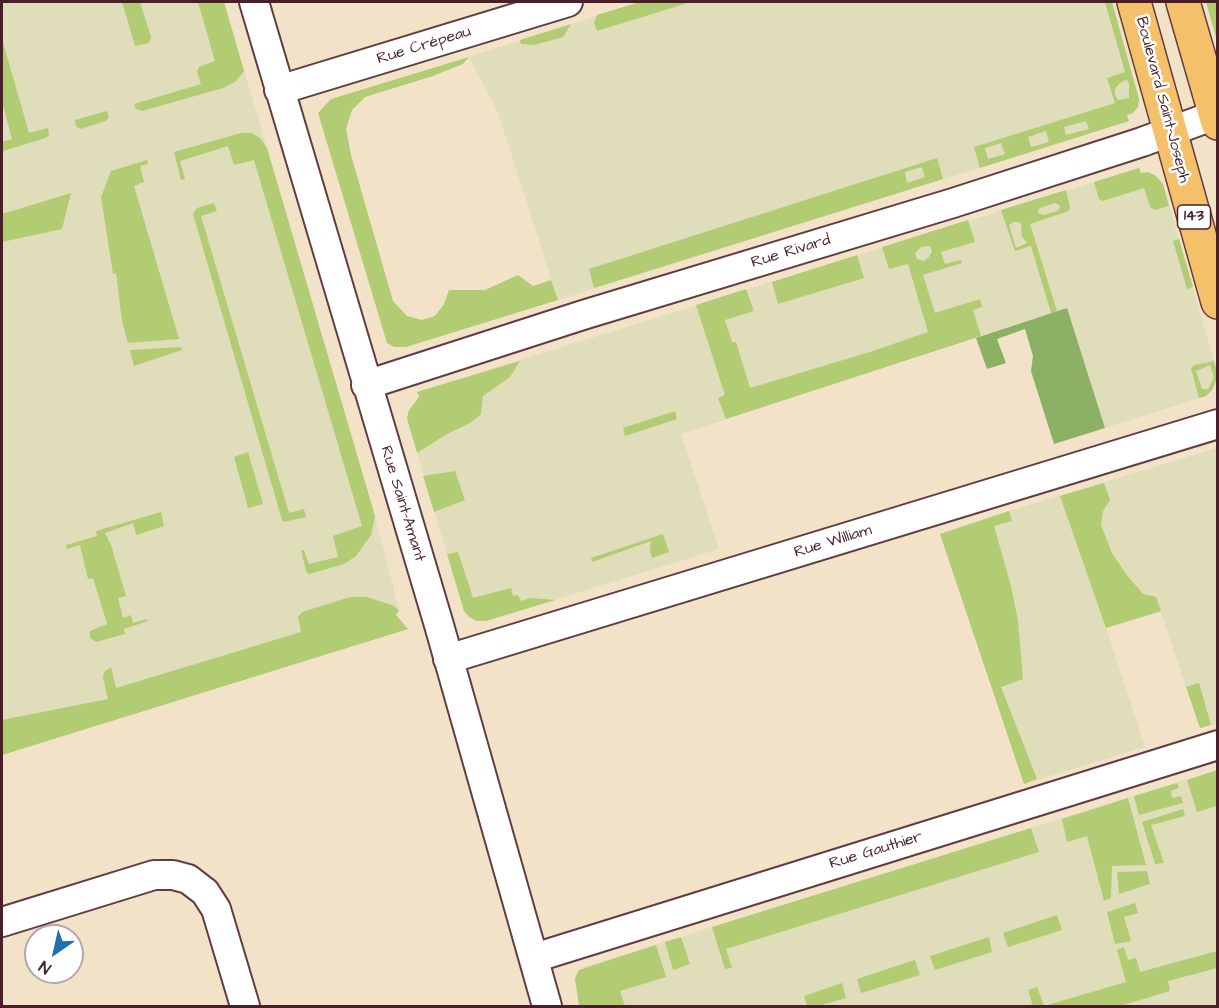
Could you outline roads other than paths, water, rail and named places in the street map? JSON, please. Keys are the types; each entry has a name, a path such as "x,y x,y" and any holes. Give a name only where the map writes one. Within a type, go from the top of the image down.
{"main road":[{"name":"Boulevard Saint-Joseph","path":"1134,2 1218,302"},
{"path":"1183,2 1216,119"}],"street":[{"name":"Rue Saint-Amant","path":"254,2 448,659 547,1006"},
{"name":"Rue Crépeau","path":"279,90 568,2"},
{"name":"Rue Rivard","path":"366,385 594,312 953,203 1171,131 1216,119"},
{"name":"Rue William","path":"448,659 1218,424"},
{"name":"Rue Gauthier","path":"534,958 1218,745"},
{"path":"2,922 154,875 173,875 188,879 205,892 216,909 245,1006"}]}
